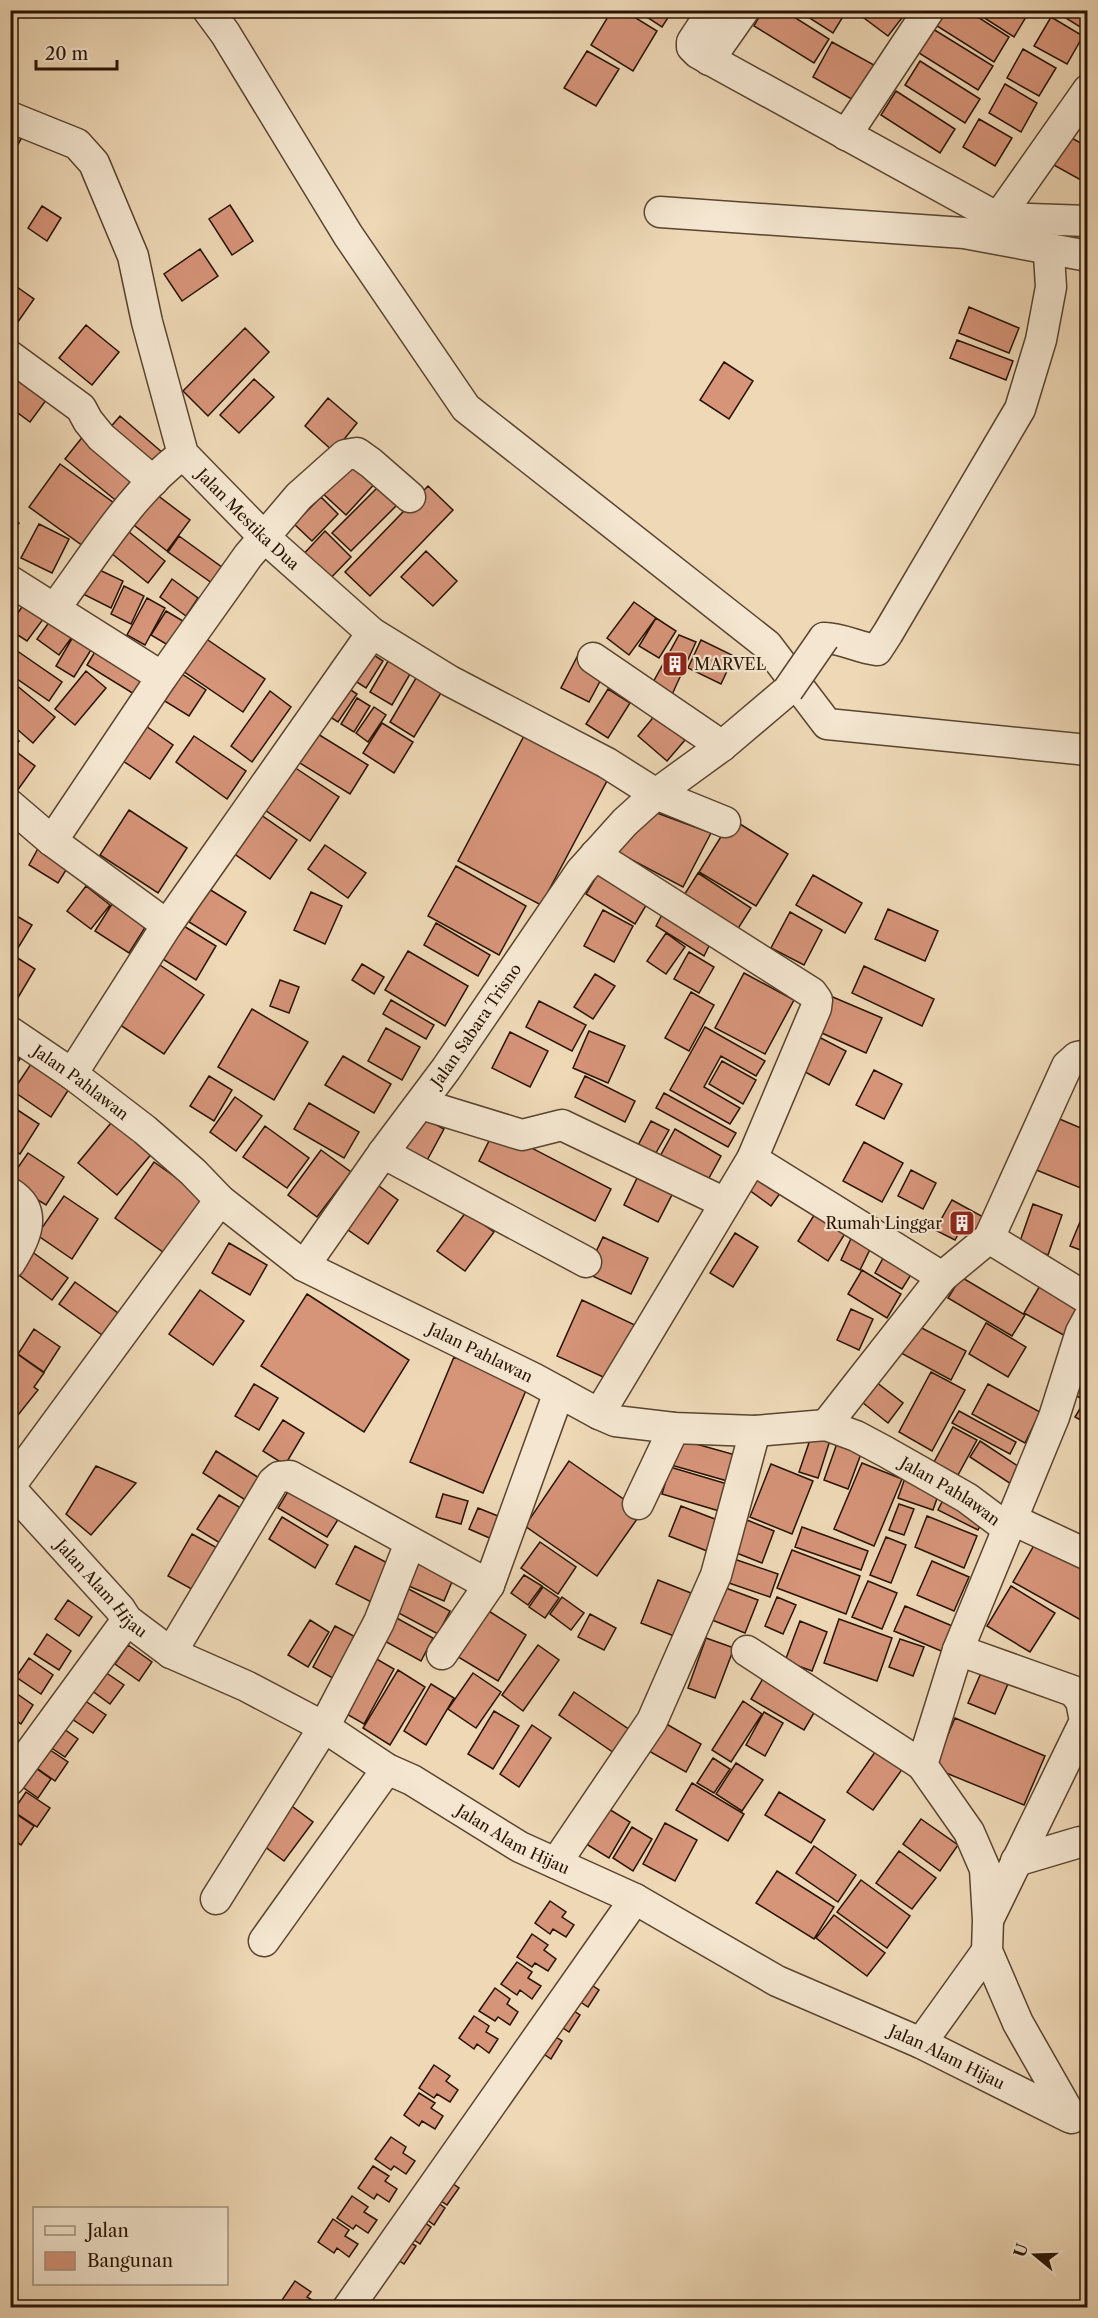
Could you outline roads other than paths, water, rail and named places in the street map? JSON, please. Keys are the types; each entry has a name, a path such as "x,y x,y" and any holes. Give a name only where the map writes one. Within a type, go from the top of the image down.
{"street":[{"path":"208,10 225,33 348,235 466,408 767,645 827,724 1088,750"},
{"path":"713,10 692,42 692,47 709,60 998,218 1088,221"},
{"path":"709,60 729,35 744,10"},
{"path":"846,135 929,10"},
{"path":"998,218 1088,90"},
{"name":"Jalan Mestika Dua","path":"10,117 76,144 94,163 134,256 170,465 256,547 372,633 450,681 607,763 656,794 725,822"},
{"path":"660,212 964,233 1088,256"},
{"name":"Jalan Sabara Trisno","path":"304,1266 383,1153 421,1104 581,871 625,822 656,794 722,746 788,690 824,638 836,638 866,649 877,650 1020,408 1041,340 1051,287 1049,255 1052,250"},
{"path":"10,356 81,408 88,422 101,437 170,465 118,523 55,608"},
{"path":"52,841 162,677 256,547 299,496 345,455 357,453 372,463 410,497"},
{"path":"10,581 162,677"},
{"path":"72,1074 166,925 372,633"},
{"path":"593,658 722,746"},
{"path":"10,805 52,841 166,925"},
{"path":"595,855 812,993 817,1000 816,1008 752,1159 599,1414"},
{"name":"Jalan Pahlawan","path":"10,1032 72,1074 145,1130 193,1172 220,1200 304,1266 599,1414 615,1421 674,1428 755,1431 826,1425 856,1436 886,1452 1009,1523 1088,1555"},
{"path":"826,1425 942,1276 989,1238 1067,1066 1077,1057 1088,1055"},
{"path":"421,1104 522,1135 562,1125 725,1203"},
{"path":"383,1153 586,1262"},
{"path":"752,1159 942,1276"},
{"path":"10,1193 25,1207 27,1216 22,1244 10,1263"},
{"path":"10,1487 220,1200"},
{"path":"989,1238 1088,1299"},
{"path":"922,1765 958,1650 1054,1417 1081,1332 1088,1319"},
{"path":"442,1654 489,1585 559,1392"},
{"path":"638,1504 674,1428"},
{"path":"556,1863 652,1721 716,1575 755,1431"},
{"path":"171,1653 273,1482 279,1477 290,1476 489,1585"},
{"name":"Jalan Alam Hijau","path":"10,1487 113,1600 127,1620 171,1653 246,1686 324,1727 387,1769 412,1780 520,1847 635,1899 777,1981 921,2043 1078,2121"},
{"path":"216,1899 324,1727 379,1622 410,1543"},
{"path":"10,1780 127,1620"},
{"path":"958,1650 1073,1691 1082,1701 1085,1721 988,1920"},
{"path":"747,1651 922,1765 969,1832 985,1869 987,1951 1018,2023 1078,2121"},
{"path":"264,1941 387,1769"},
{"path":"1016,1861 1080,1842 1088,1843"},
{"path":"348,2307 635,1899"},
{"path":"921,2043 987,1951"}],"place":[{"name":"MARVEL","path":"675,664"},
{"name":"Rumah Linggar","path":"962,1223"}]}
